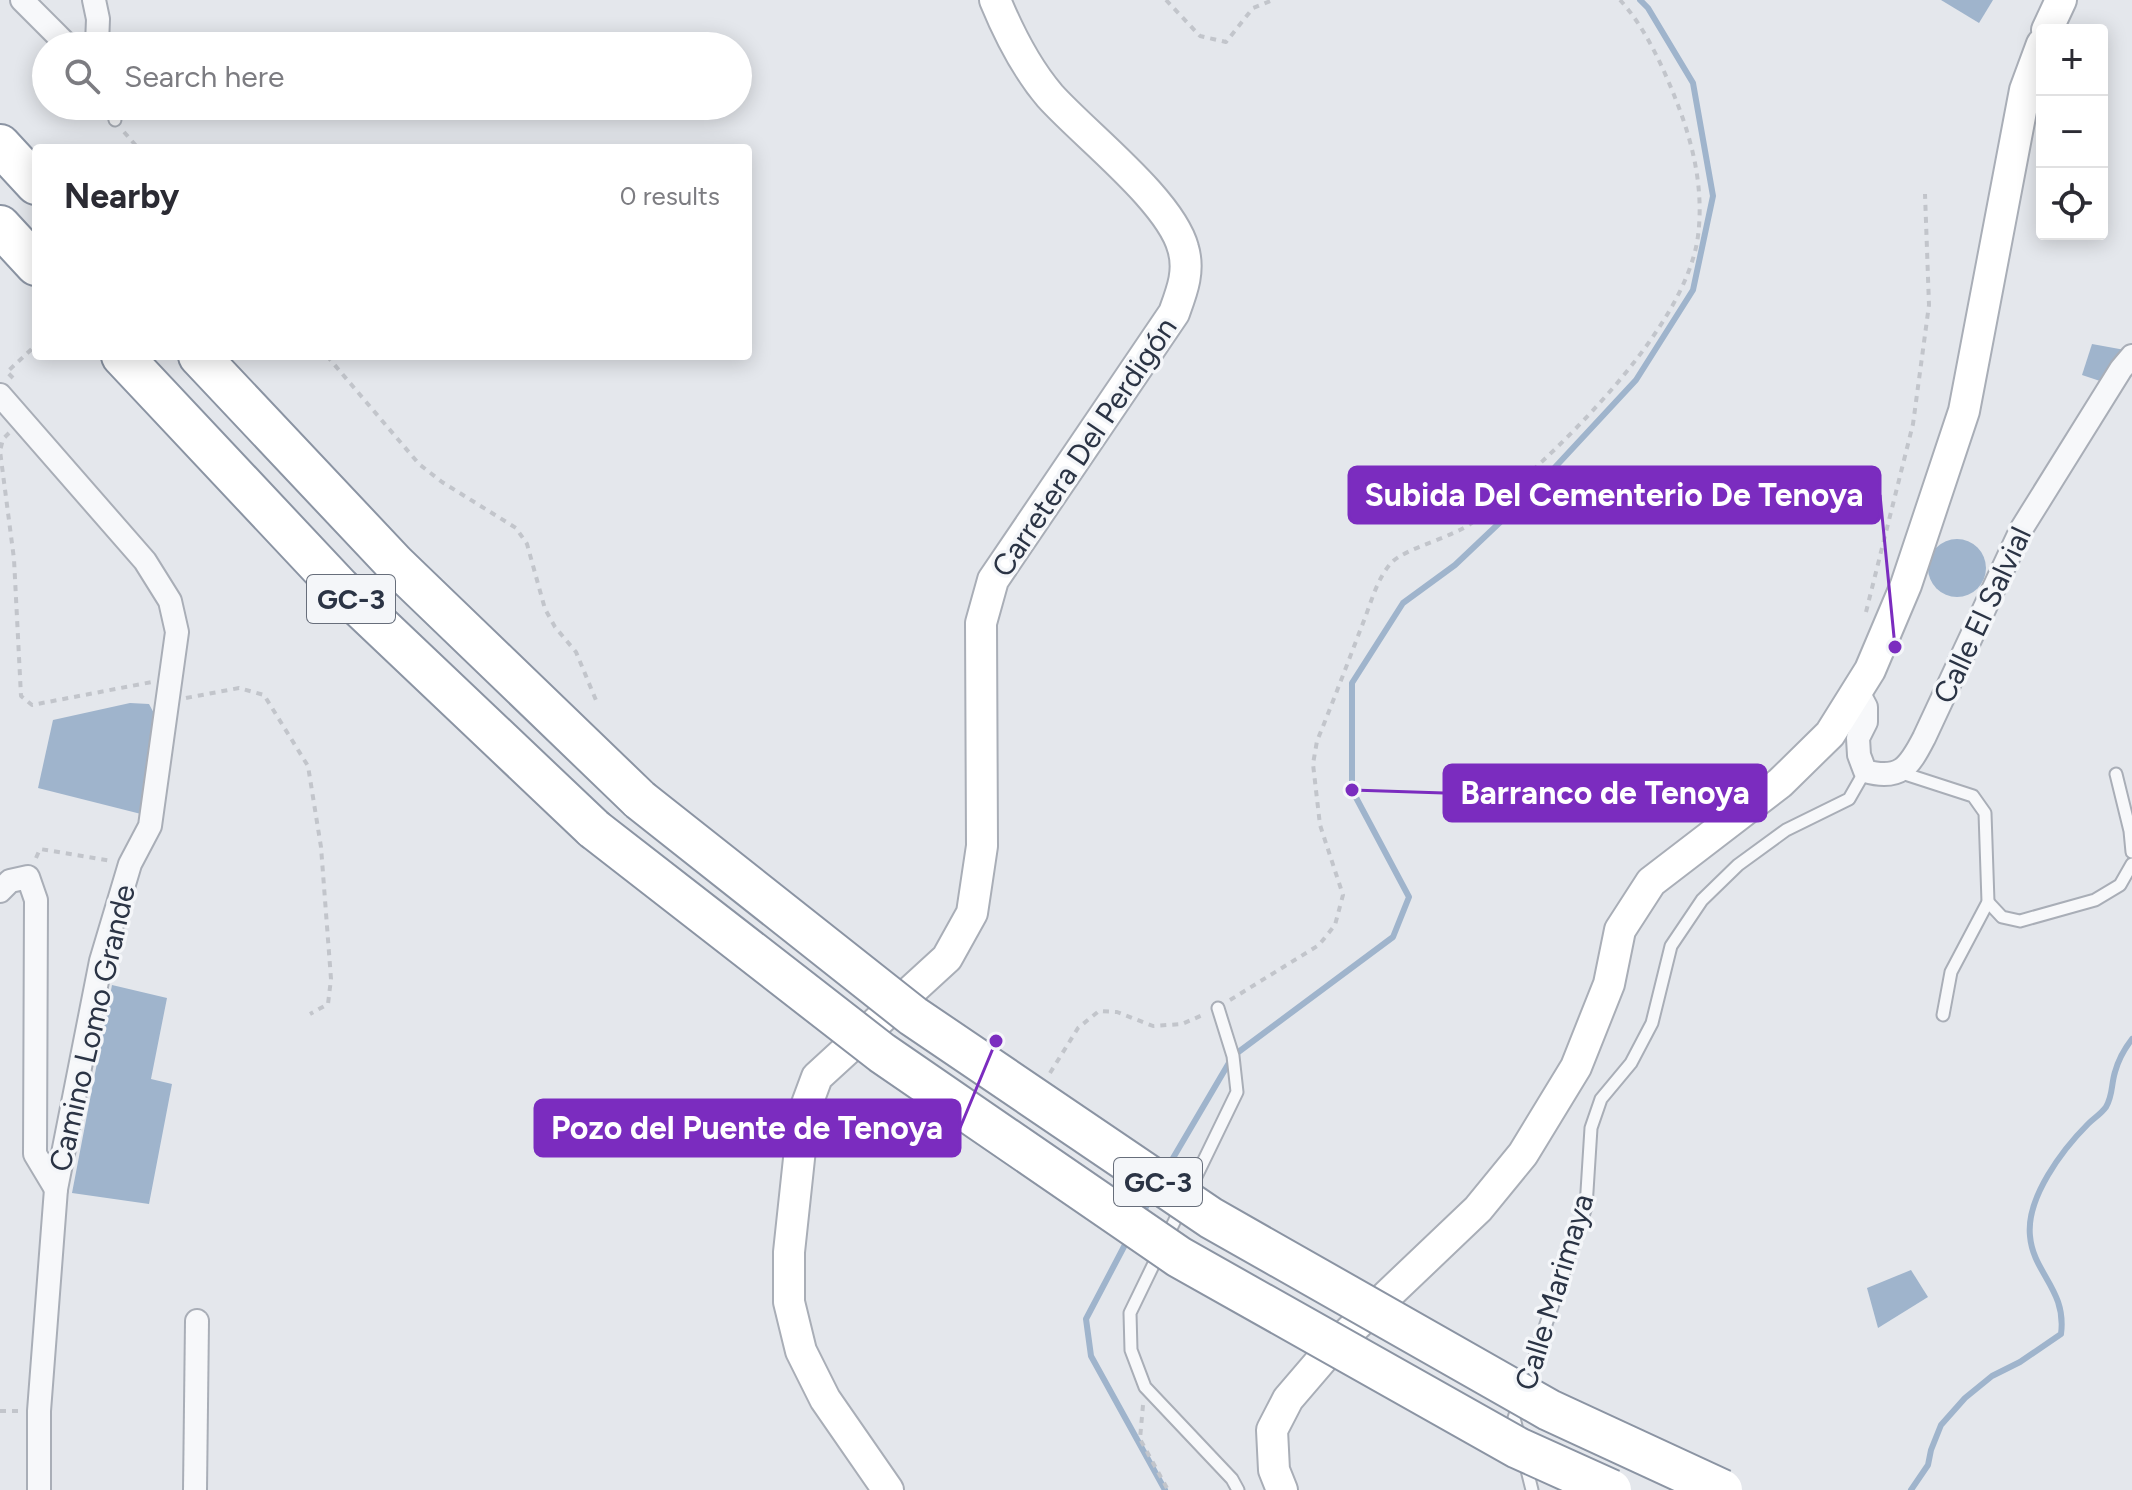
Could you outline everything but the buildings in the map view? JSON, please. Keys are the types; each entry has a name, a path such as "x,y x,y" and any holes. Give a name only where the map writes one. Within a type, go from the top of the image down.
{"highway":[{"path":"0,145 32,180"},
{"path":"0,226 32,261"},
{"name":"GC-3","path":"126,360 340,588 594,829 882,1053 1179,1257 1518,1448 1611,1490"},
{"name":"GC-3","path":"203,360 395,564 640,800 913,1016 1211,1218 1549,1410 1722,1490"}],"main road":[{"name":"Carretera Del Perdigón","path":"888,1490 825,1399 801,1351 789,1302 789,1252 804,1112 817,1077 947,958 972,913 982,846 981,623 993,580 1174,313 1187,278 1183,247 1165,211 1049,94 1009,35 995,0"},
{"path":"2050,24 2061,0"},
{"path":"1282,1490 1274,1470 1272,1430 1288,1399 1330,1350 1478,1209 1523,1154 1576,1067 1609,984 1620,930 1651,882 1780,783 1830,734 1870,670 1906,585 1964,411 2025,90 2036,60"}],"street":[{"path":"22,0 54,32"},
{"path":"94,0 97,32"},
{"name":"Calle El Salvial","path":"1899,772 1912,762 2022,528 2132,356"},
{"name":"Camino Lomo Grande","path":"0,395 145,561 170,601 177,632 150,826 130,864 101,961 56,1189 39,1411 39,1490"},
{"path":"1857,690 1866,707 1866,722 1858,738 1859,755 1865,771 1882,776 1899,772"},
{"path":"0,891 10,881 28,877 36,900 35,1154 56,1189"},
{"path":"195,1490 197,1321"}],"lane":[{"name":"Calle Marimaya","path":"1532,1490 1514,1418 1586,1207 1591,1128 1601,1099 1631,1063 1652,1023 1671,946 1702,900 1738,865 1786,830 1849,799 1865,771"},
{"path":"1899,772 1973,796 1985,813 1988,902 1951,972 1943,1015"},
{"path":"2116,774 2132,852"},
{"path":"1988,902 2002,917 2020,921 2095,900 2120,885 2132,864"},
{"path":"1218,1008 1233,1056 1237,1092 1130,1313 1131,1350 1145,1387 1232,1479 1238,1490"}],"path":[{"path":"1166,0 1200,36 1226,42 1253,8 1273,0"},
{"path":"1048,1076 1078,1028 1099,1011 1117,1012 1153,1026 1182,1024 1218,1008 1319,945 1335,925 1343,895 1320,825 1313,764 1317,741 1378,585 1393,561 1468,526 1515,487 1629,372 1681,290 1698,238 1700,190 1689,133 1668,79 1629,10 1620,0"},
{"path":"115,120 135,144"},
{"path":"1863,623 1915,409 1929,305 1925,194"},
{"path":"7,372 32,349"},
{"path":"330,360 419,464 516,528 527,544 545,609 555,627 576,652 598,705"},
{"path":"22,420 3,439 0,451 14,559 21,696 32,705 147,682 169,692 239,688 264,695 308,766 321,847 331,979 328,1004 310,1014"},
{"path":"28,877 40,849 130,864"},
{"path":"1145,1387 1140,1439 1168,1490"}],"water":[{"path":"1941,0 1993,0 1979,23"},
{"path":"2092,344 2125,350 2103,382 2082,375"},
{"path":"1957,539 1978,547 1986,568 1978,589 1957,597 1936,589 1928,568 1936,547"},
{"path":"130,703 149,704 157,719 145,815 38,788 53,720"},
{"path":"112,985 167,998 151,1079 172,1084 149,1204 72,1193"},
{"path":"1911,1270 1928,1297 1878,1328 1867,1288"}],"waterway":[{"path":"1166,1170 1233,1056 1393,937 1409,897 1352,790 1352,683 1403,603 1455,565 1532,492 1636,380 1693,290 1713,196 1693,83 1648,8 1640,0"},
{"path":"1911,1490 1928,1465 1941,1425 1965,1398 1992,1376 2020,1362 2061,1334 2059,1305 2032,1249 2030,1221 2040,1191 2057,1161 2106,1107 2118,1063 2132,1039"},
{"path":"1141,1216 1153,1194"},
{"path":"1128,1239 1086,1319 1091,1356 1165,1490"}],"place":[{"name":"Subida Del Cementerio De Tenoya","path":"1895,647"},
{"name":"Barranco de Tenoya","path":"1352,790"},
{"name":"Pozo del Puente de Tenoya","path":"996,1041"}]}
